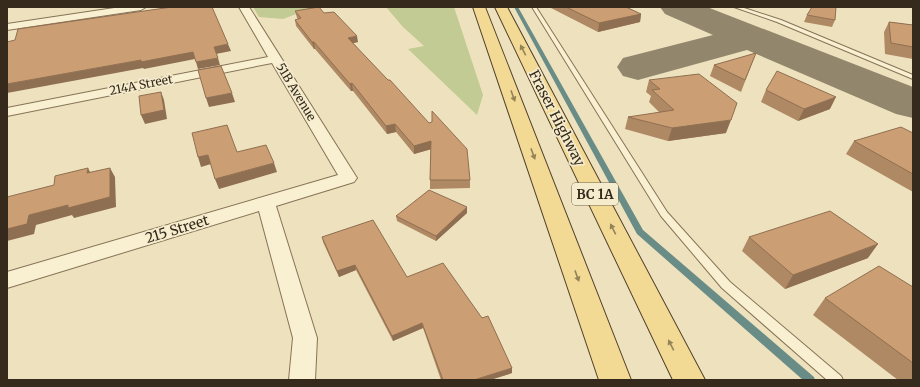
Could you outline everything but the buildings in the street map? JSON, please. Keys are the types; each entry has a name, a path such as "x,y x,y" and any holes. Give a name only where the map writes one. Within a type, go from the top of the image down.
{"main road":[{"name":"Fraser Highway","path":"480,7 615,380"},
{"name":"Fraser Highway","path":"501,7 688,380"}],"street":[{"path":"7,27 141,7"},
{"name":"51B Avenue","path":"244,7 348,178"},
{"name":"214A Street","path":"7,112 276,59"},
{"name":"215 Street","path":"7,280 348,178"},
{"path":"266,203 305,338 302,380"}],"lane":[{"path":"534,7 664,214 726,285 836,380"},
{"path":"736,7 779,21 913,77"}],"green space":[{"path":"253,7 315,7 283,19 259,17"},
{"path":"386,7 454,7 483,95 477,115 408,49 424,46 403,27"}],"waterway":[{"path":"516,7 640,232 810,380"}],"taxiway":[{"path":"677,7 750,37"},
{"path":"638,67 750,37"},
{"path":"750,37 913,104"}]}
